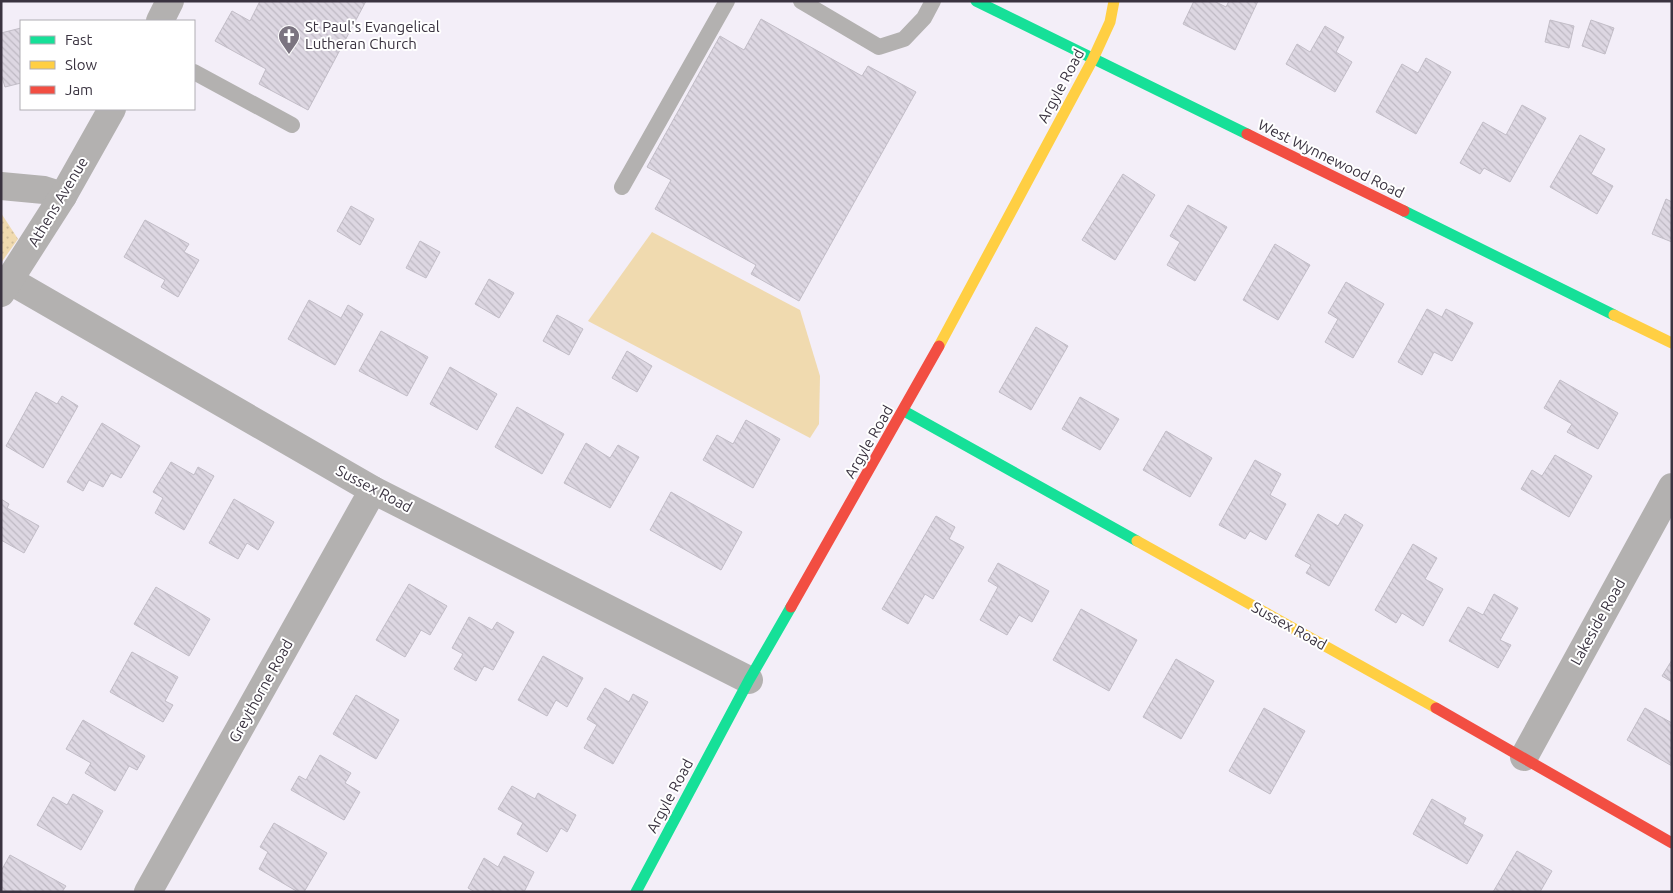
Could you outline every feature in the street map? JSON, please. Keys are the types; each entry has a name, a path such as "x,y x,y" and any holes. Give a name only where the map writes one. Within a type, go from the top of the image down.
{"street":[{"path":"160,20 170,1"},
{"name":"West Wynnewood Road","path":"976,1 1672,343"},
{"name":"Argyle Road","path":"636,892 749,680 904,411 1093,59 1110,22 1114,1"},
{"name":"Athens Avenue","path":"5,287 63,196 111,110"},
{"path":"1,186 44,190 63,196"},
{"name":"Sussex Road","path":"5,287 374,490 749,680"},
{"name":"Sussex Road","path":"904,411 1524,757 1672,843"},
{"name":"Lakeside Road","path":"1524,757 1672,487"},
{"name":"Greythorne Road","path":"148,892 374,490"}],"lane":[{"path":"622,187 726,1"},
{"path":"801,1 879,47 904,40 924,18 933,1"},
{"path":"195,73 292,125"}],"shaded area":[{"path":"1,213 18,239 1,263"},
{"path":"652,232 800,310 820,376 819,424 810,438 588,321"}],"building":[{"name":"St Paul's Evangelical Lutheran Church","path":"260,1 366,1 308,110 259,84 266,69 215,41 232,11 250,21"},
{"path":"1194,1 1214,1 1226,7 1229,1 1258,1 1235,50 1183,24"},
{"path":"761,19 862,76 868,66 916,92 799,301 751,274 756,265 655,209 671,180 647,167 720,36 744,50"},
{"path":"1550,20 1574,26 1569,48 1545,42"},
{"path":"1591,20 1614,28 1605,54 1582,46"},
{"path":"1325,26 1344,37 1336,52 1352,62 1335,92 1286,64 1297,44 1310,52"},
{"path":"20,28 20,83 5,87 1,74 1,33"},
{"path":"1426,58 1451,72 1416,134 1376,112 1402,64 1418,73"},
{"path":"1522,105 1546,118 1510,182 1484,168 1480,174 1460,163 1483,122 1506,135"},
{"path":"1580,135 1605,149 1591,174 1613,186 1597,214 1550,187"},
{"path":"1123,174 1155,195 1115,260 1082,240"},
{"path":"1666,199 1672,202 1672,242 1652,234"},
{"path":"1188,205 1227,227 1195,281 1167,265 1180,242 1170,236"},
{"path":"351,206 374,219 360,245 337,231"},
{"path":"145,220 189,244 184,252 199,260 178,297 161,287 165,280 124,257"},
{"path":"420,241 440,252 426,278 406,268"},
{"path":"1275,244 1310,265 1278,320 1243,300"},
{"path":"489,279 514,293 499,318 475,304"},
{"path":"1346,282 1384,304 1353,358 1325,342 1338,319 1328,313"},
{"path":"309,300 341,318 348,305 363,314 335,365 288,339"},
{"path":"1427,309 1442,317 1446,309 1473,323 1452,361 1434,352 1422,375 1398,362"},
{"path":"557,315 583,329 569,355 543,341"},
{"path":"1036,327 1068,346 1031,410 999,392"},
{"path":"381,331 428,357 407,396 359,371"},
{"path":"627,351 652,366 637,392 612,378"},
{"path":"450,367 497,394 477,430 430,404"},
{"path":"1560,380 1618,413 1598,449 1567,432 1572,424 1544,408"},
{"path":"36,392 57,404 62,396 78,406 43,468 6,446"},
{"path":"1080,397 1119,419 1100,450 1062,429"},
{"path":"517,407 564,434 542,474 495,447"},
{"path":"746,420 780,439 753,488 703,460 717,435 733,444"},
{"path":"102,423 140,446 121,478 111,473 103,487 89,480 83,491 67,482"},
{"path":"1166,431 1212,458 1190,497 1143,470"},
{"path":"586,443 610,458 618,445 639,457 610,508 564,483"},
{"path":"1555,455 1592,476 1569,517 1521,489 1532,470 1542,476"},
{"path":"1255,460 1281,474 1270,495 1286,504 1266,540 1250,531 1245,539 1219,525"},
{"path":"171,462 194,475 198,467 214,476 184,530 155,513 163,498 153,492"},
{"path":"671,492 742,532 721,570 650,530"},
{"path":"1,499 9,504 7,508 39,526 24,553 1,540"},
{"path":"234,499 274,522 258,550 247,543 238,559 209,543"},
{"path":"1318,514 1338,526 1345,514 1363,525 1329,586 1306,573 1311,565 1295,556"},
{"path":"936,516 955,527 949,539 964,547 933,599 925,594 908,624 882,609"},
{"path":"1413,544 1437,558 1425,579 1443,589 1423,626 1402,613 1396,623 1375,610"},
{"path":"998,563 1049,591 1032,622 1019,615 1007,635 980,620 998,587 988,581"},
{"path":"409,584 447,606 430,635 421,630 405,657 376,640"},
{"path":"156,587 210,619 189,656 134,624"},
{"path":"1494,594 1518,608 1500,640 1511,645 1498,668 1449,641 1468,607 1483,615"},
{"path":"1081,609 1137,640 1109,691 1053,660"},
{"path":"469,617 492,630 497,622 514,632 493,670 484,666 476,681 454,669 463,654 452,648"},
{"path":"132,652 178,677 165,701 173,705 163,722 110,692"},
{"path":"543,656 583,678 567,707 556,700 547,716 518,700"},
{"path":"1176,659 1214,681 1181,739 1143,717"},
{"path":"1672,660 1672,682 1662,676"},
{"path":"605,688 629,702 633,694 648,702 613,764 584,748 597,725 587,719"},
{"path":"356,695 399,720 376,759 333,734"},
{"path":"1264,708 1305,731 1270,794 1229,771"},
{"path":"1645,708 1672,723 1672,766 1627,740"},
{"path":"83,720 145,756 137,770 129,766 115,791 85,773 91,763 66,749"},
{"path":"320,755 351,773 345,783 360,792 344,820 291,790 299,776 306,780"},
{"path":"512,786 535,799 538,793 576,815 567,832 561,828 547,852 517,834 523,823 498,809"},
{"path":"73,794 103,811 81,850 37,825 53,797 67,805"},
{"path":"1432,799 1466,818 1463,824 1483,835 1467,864 1413,834"},
{"path":"274,823 327,853 304,892 298,892 259,869 268,852 260,847"},
{"path":"1517,851 1552,871 1540,892 1493,892"},
{"path":"10,855 66,886 62,892 1,892 1,871"},
{"path":"504,856 534,872 524,892 475,892 468,888 484,858 498,867"}],"traffic: fast":[{"path":"976,1 1247,134"},
{"path":"1404,211 1614,315"},
{"path":"904,411 1137,541"},
{"path":"636,892 749,680 791,607"}],"traffic: slow":[{"path":"939,346 1093,59 1110,22 1114,1"},
{"path":"1614,315 1672,343"},
{"path":"1137,541 1436,708"}],"traffic: jam":[{"path":"1247,134 1404,211"},
{"path":"791,607 939,346"},
{"path":"1436,708 1672,843"}],"place":[{"name":"St Paul's Evangelical Lutheran Church","path":"289,55"}]}
